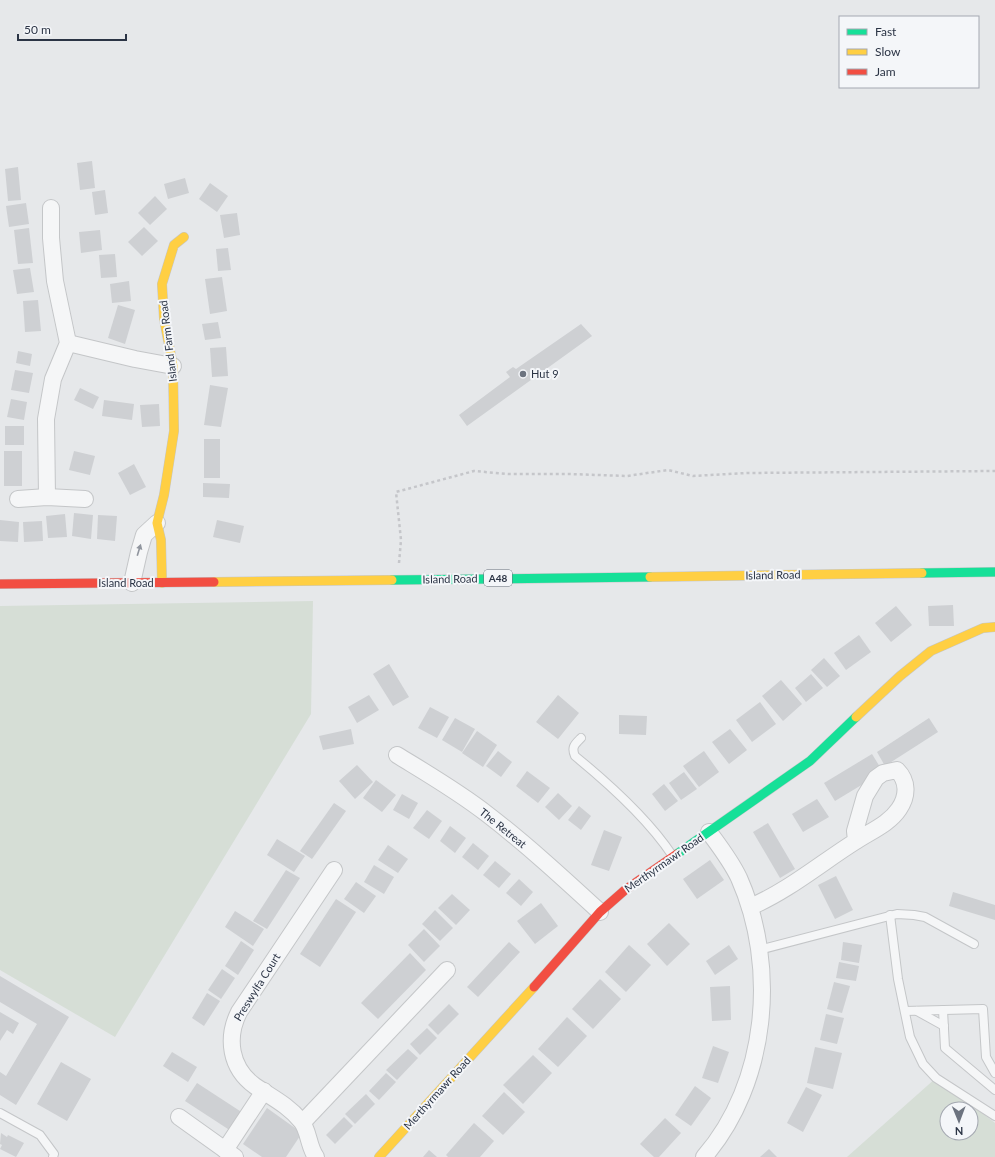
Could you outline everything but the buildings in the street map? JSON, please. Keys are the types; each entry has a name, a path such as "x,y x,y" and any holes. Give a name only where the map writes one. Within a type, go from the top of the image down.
{"street":[{"path":"47,497 46,419 53,379 68,343 55,280 51,238 51,208"},
{"name":"Island Farm Road","path":"162,583 161,540 158,523 174,431 173,366 164,319 162,284 174,245 184,237"},
{"path":"68,343 135,359 173,366"},
{"path":"18,499 47,497 85,499"},
{"path":"132,583 138,552 144,536 158,523"},
{"name":"Island Road","path":"0,584 995,572"},
{"name":"Merthyrmawr Road","path":"379,1157 600,912 625,890 810,761 900,676 930,651 982,628 995,627"},
{"name":"The Retreat","path":"397,755 445,784 486,813 545,862 600,912"},
{"path":"704,1157 722,1132 733,1112 751,1070 760,1025 762,1002 759,950 750,907 738,877 724,851 709,832"},
{"path":"750,907 764,901 792,884 856,841"},
{"name":"Preswylfa Court","path":"316,1157 312,1151 303,1122 292,1110 248,1080 236,1064 231,1038 234,1024 239,1012 334,870"},
{"path":"303,1122 446,970"},
{"path":"179,1117 230,1154 264,1091"}],"lane":[{"path":"581,738 573,746 575,756 623,799 665,844 673,856"},
{"path":"759,950 897,914 925,917 974,944"},
{"path":"890,915 898,979 904,1011 910,1037 923,1064 936,1078 995,1116"},
{"path":"904,1011 983,1008 986,1056 995,1073"},
{"path":"943,1010 944,1048 995,1090"},
{"path":"916,1011 944,1026"},
{"path":"0,1113 40,1135 54,1155"}],"path":[{"path":"398,580 402,540 396,492 474,471 508,474 627,476 668,470 693,476 762,472 995,471"}],"shaded area":[{"path":"313,601 311,714 115,1037 0,970 0,606"},
{"path":"936,1078 966,1101 939,1101 939,1141 979,1141 979,1111 995,1123 995,1157 847,1157"}],"traffic: fast":[{"path":"922,573 995,572"},
{"path":"392,580 650,577"},
{"path":"677,854 810,761 856,717"}],"traffic: slow":[{"path":"162,583 161,540 157,523 164,495 174,431 173,366 164,319 162,284 174,245 184,237"},
{"path":"650,577 922,573"},
{"path":"214,582 392,580"},
{"path":"856,717 900,676 931,651 983,628 995,627"},
{"path":"379,1157 534,987"}],"traffic: jam":[{"path":"0,584 214,582"},
{"path":"534,987 600,912 625,890 677,854"}],"place":[{"name":"Hut 9","path":"523,374"}]}
